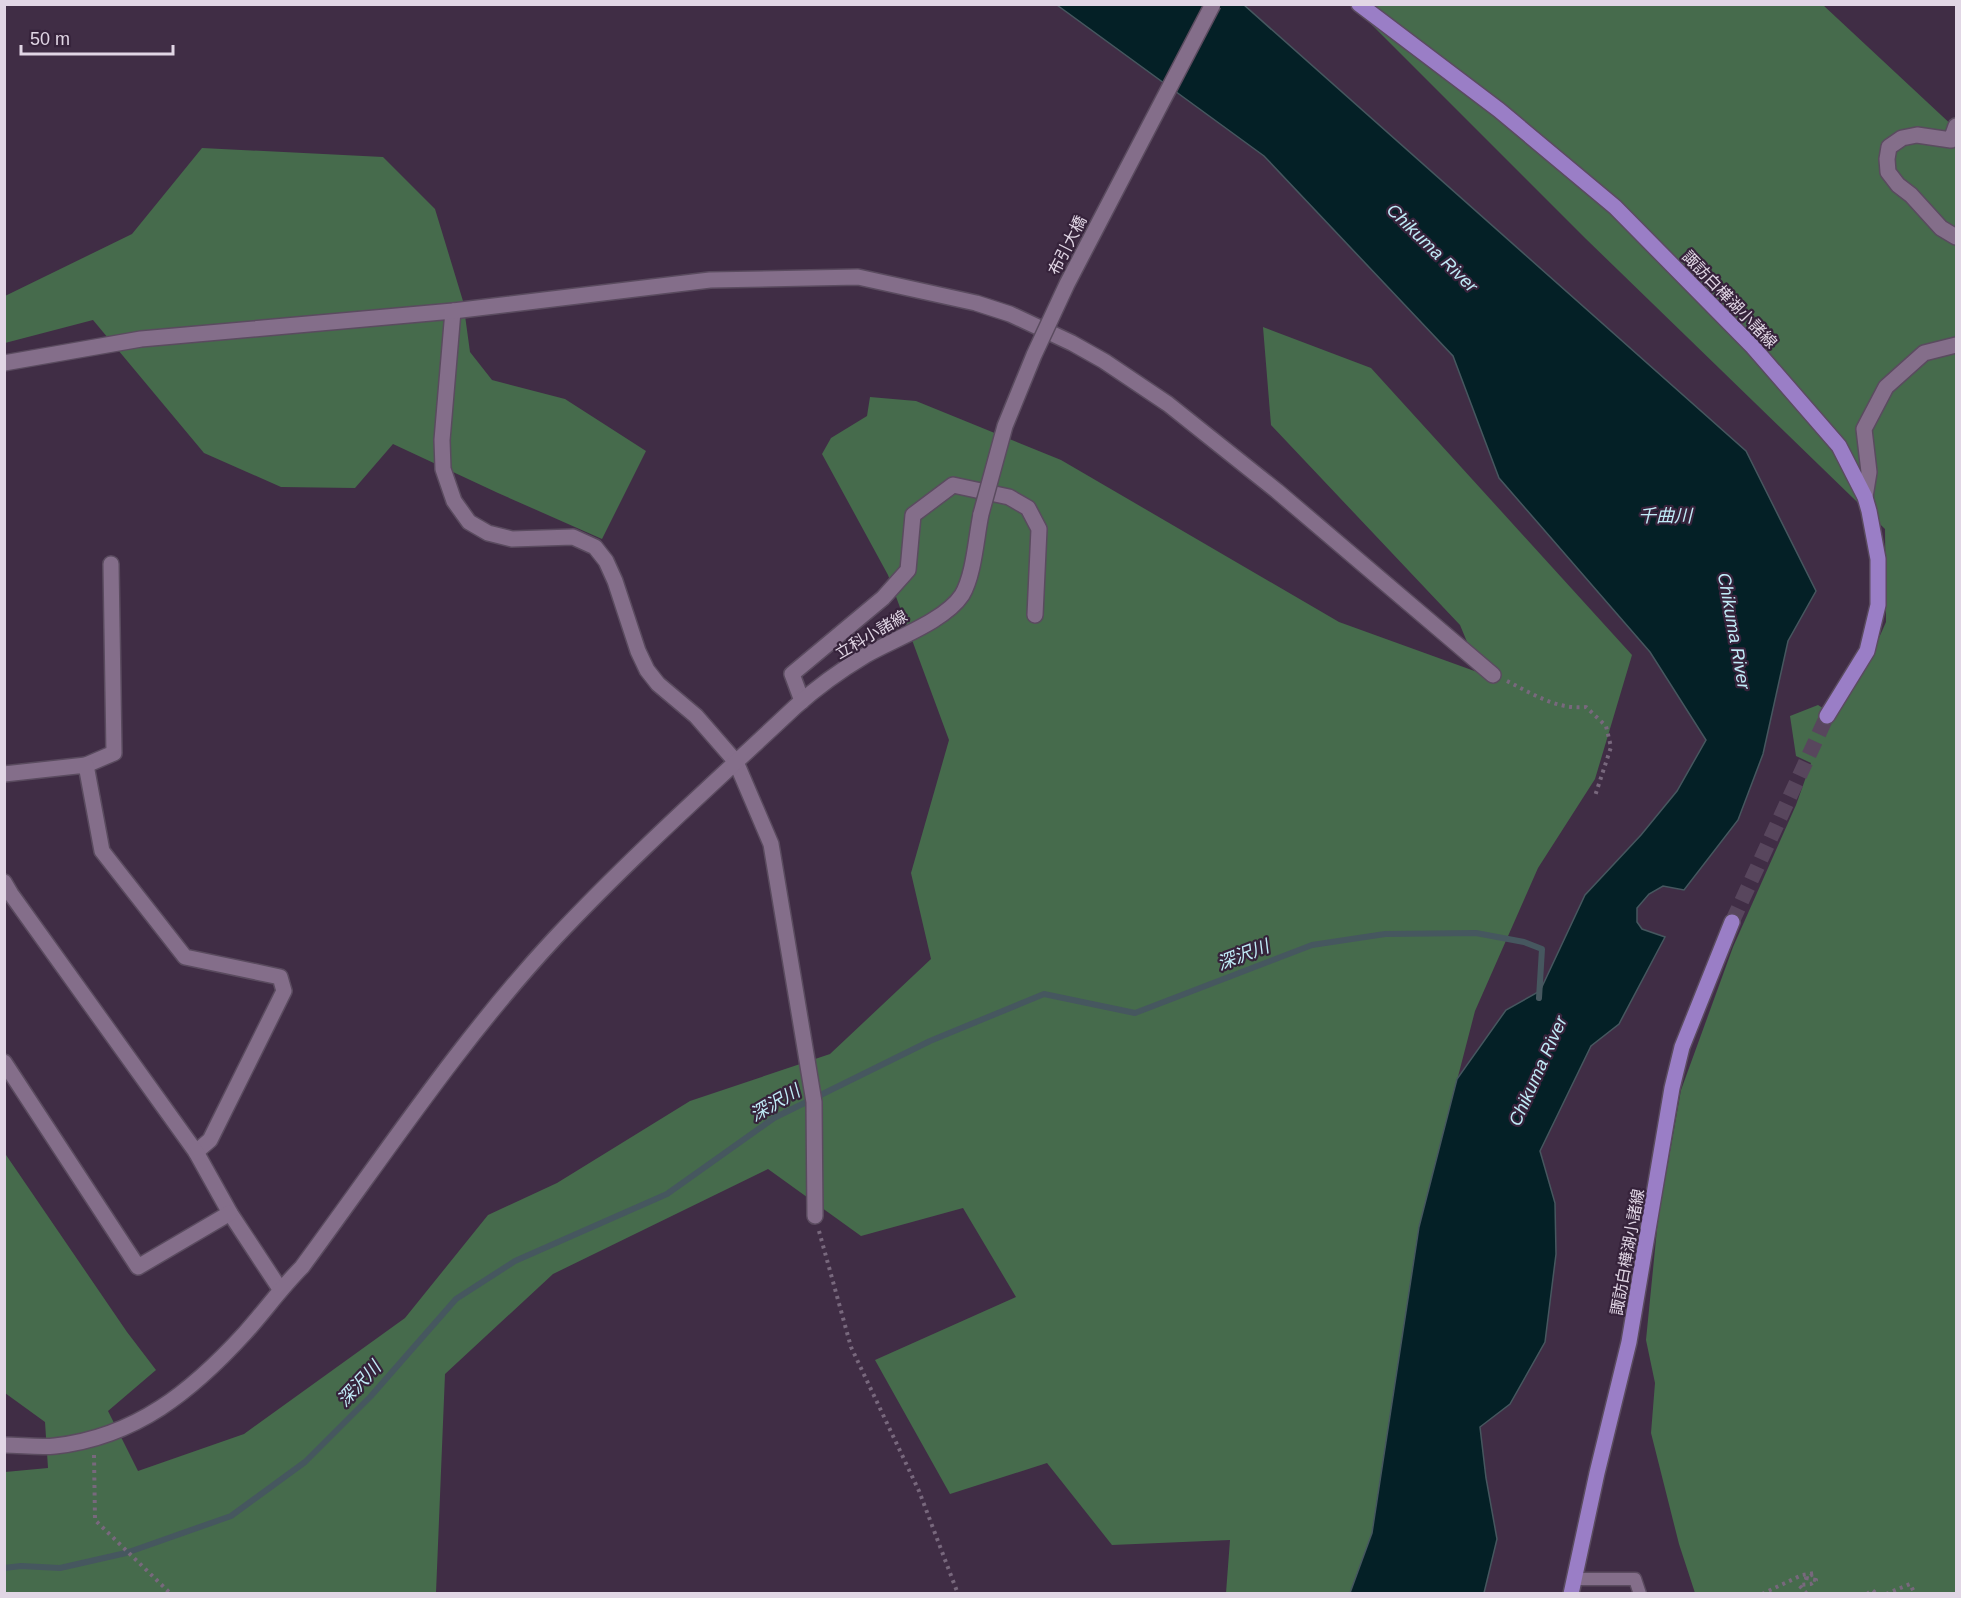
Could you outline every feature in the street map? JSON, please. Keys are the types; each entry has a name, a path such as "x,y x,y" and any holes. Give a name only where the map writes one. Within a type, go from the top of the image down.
{"main road":[{"name":"諏訪白樺湖小諸線","path":"1359,4 1499,110 1615,207 1761,356 1839,446 1865,497 1878,559 1878,605 1867,651 1827,716"},
{"name":"諏訪白樺湖小諸線","path":"1573,1586 1597,1473 1629,1342 1672,1088 1682,1047 1732,922"}],"street":[{"name":"布引大橋","path":"981,514 1005,426 1034,355 1067,284 1213,4"},
{"path":"1956,126 1951,140 1917,135 1902,138 1889,147 1887,159 1888,172 1898,185 1911,195 1941,228 1956,237"},
{"path":"4,363 141,339 453,311 710,280 858,277 976,303 1010,314 1104,361 1168,404 1277,491 1493,675"},
{"path":"453,311 442,440 443,469 454,501 469,522 488,533 512,539 573,537 595,547 606,561 615,581 638,651 647,670 658,684 696,716 736,762 771,843 814,1102 815,1216"},
{"path":"1865,497 1869,472 1864,429 1886,387 1924,353 1956,345"},
{"path":"802,701 792,674 884,598 908,570 913,516 953,485 1009,497 1028,508 1039,529 1035,615"},
{"name":"立科小諸線","path":"4,1445 54,1446 128,1428 161,1409 196,1382 246,1332 302,1267 476,1031 554,939 655,836 814,690 865,656 952,607 963,593 970,571 981,514"},
{"path":"4,774 86,765 114,753 111,564"},
{"path":"86,765 102,851 185,957 280,977 284,991 210,1140 196,1152"},
{"path":"7,891 196,1152 230,1213 280,1290"},
{"path":"4,1062 138,1267 230,1213"}],"lane":[{"path":"1573,1586 1635,1579 1640,1593"}],"path":[{"path":"1493,675 1554,704 1586,708 1606,726 1611,747 1596,796"},
{"path":"815,1216 851,1347 919,1491 958,1593"},
{"path":"93,1438 95,1520 171,1593"},
{"path":"1762,1593 1802,1575 1815,1573 1806,1578 1816,1580 1811,1584 1799,1585 1807,1593"},
{"path":"1886,1593 1910,1584 1915,1593"},
{"path":"1867,1593 1872,1590 1877,1593"}],"green space":[{"path":"1352,5 1823,5 1956,129 1956,1593 1695,1593 1679,1544 1651,1433 1655,1383 1646,1340 1658,1219 1681,1090 1733,947 1796,805 1811,763 1796,756 1790,716 1818,705 1832,714 1864,672 1886,622 1885,529 1585,238"},
{"path":"202,148 383,157 435,209 463,301 470,352 492,380 565,399 646,451 602,539 393,444 355,488 281,487 204,453 93,320 5,343 5,296 132,234"},
{"path":"1263,327 1371,368 1632,655 1595,779 1538,868 1475,1011 1419,1227 1372,1533 1350,1593 1226,1593 1230,1540 1112,1545 1047,1463 950,1494 875,1360 1016,1297 963,1208 861,1236 768,1169 553,1274 445,1374 436,1593 5,1593 5,1472 48,1468 45,1422 5,1393 4,1152 127,1332 156,1370 108,1411 138,1471 244,1434 405,1318 488,1215 557,1183 690,1101 830,1054 931,959 911,873 949,740 888,575 822,454 831,438 867,416 870,397 916,401 1061,460 1339,622 1480,673 1460,625 1271,425"}],"water":[{"name":"千曲川","path":"1057,5 1244,5 1746,451 1816,591 1788,641 1763,754 1738,820 1684,890 1663,886 1649,894 1637,908 1637,922 1642,929 1665,937 1619,1024 1591,1046 1540,1151 1555,1203 1556,1254 1545,1342 1510,1404 1480,1427 1497,1539 1484,1593 1350,1593 1372,1533 1419,1227 1457,1079 1506,1010 1540,991 1585,895 1641,835 1677,791 1706,740 1650,652 1499,478 1453,356 1264,156"}],"waterway":[{"name":"深沢川","path":"4,1568 21,1566 60,1568 126,1553 231,1516 305,1462 371,1396 456,1299 515,1261 667,1194 774,1118 930,1041 1044,994 1135,1013 1312,945 1385,934 1476,933 1524,942 1542,949 1539,998"}],"tunnel":[{"path":"1732,922 1827,716"}],"water label":[{"name":"Chikuma River","path":"1432,248"},
{"name":"Chikuma River","path":"1734,631"},
{"name":"Chikuma River","path":"1538,1071"}]}
